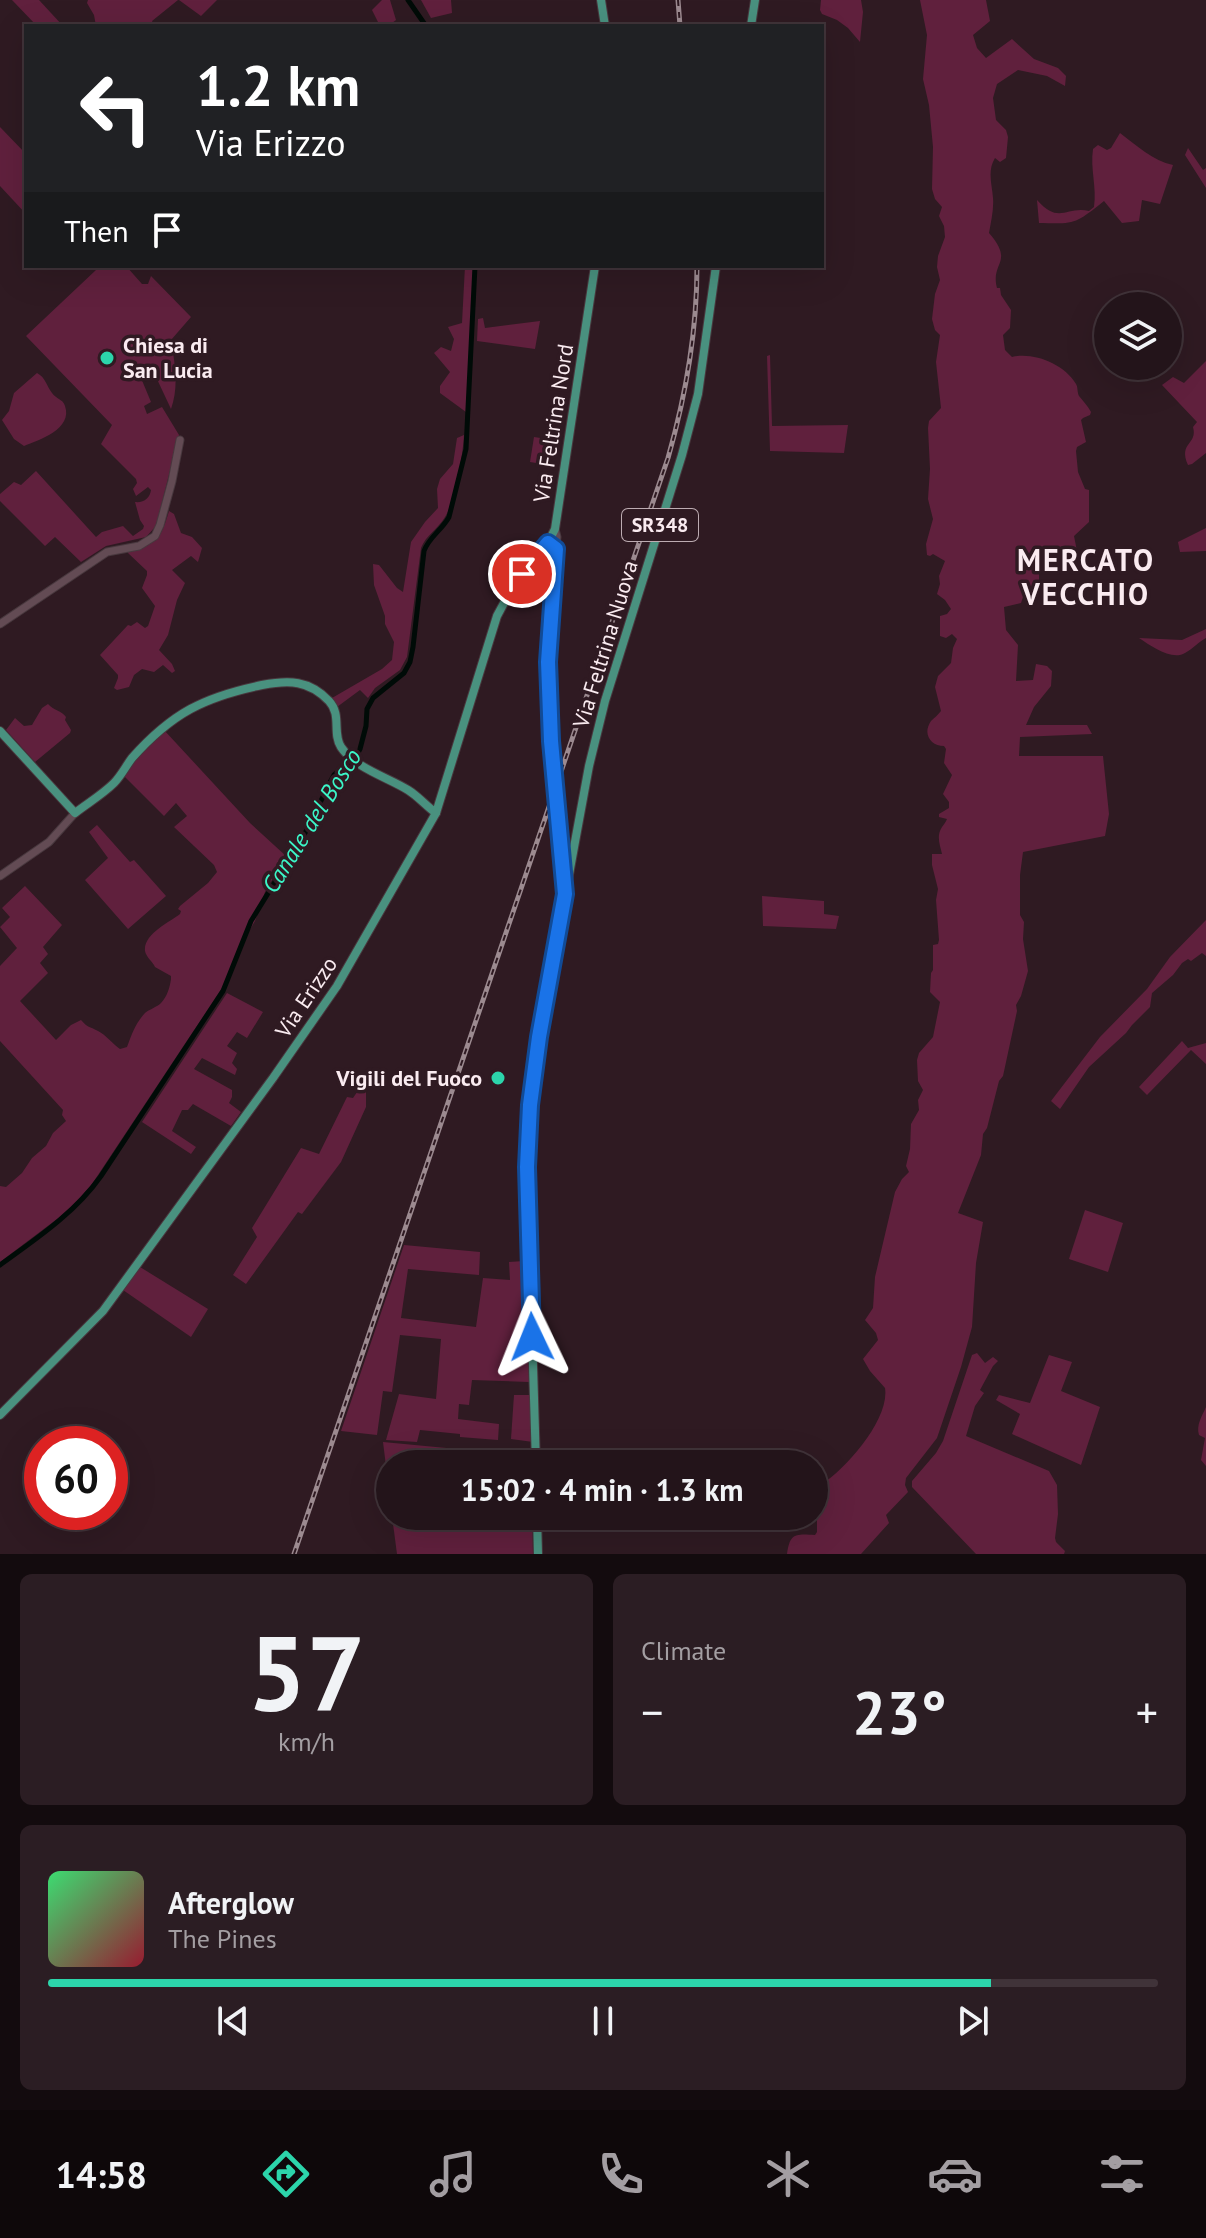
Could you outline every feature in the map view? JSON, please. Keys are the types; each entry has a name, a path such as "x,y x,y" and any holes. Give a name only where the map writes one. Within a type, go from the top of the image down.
{"main road":[{"path":"601,0 605,24"},
{"path":"751,24 755,0"},
{"name":"Via Feltrina Nord","path":"550,546 595,268"},
{"name":"Via Feltrina Nuova","path":"565,894 589,766 605,701 698,394 716,268"},
{"name":"Via Erizzo","path":"0,1415 98,1318 333,991 436,813 497,616 517,579 550,546"},
{"path":"0,731 75,813 116,782 139,751 182,713 218,695 263,685 298,682 330,701 337,717 338,740 343,750 409,790 436,813"},
{"name":"SR348","path":"536,1450 527,1167 530,1105 565,894"},
{"path":"537,1530 538,1554"}],"street":[{"path":"0,624 107,552 139,546 155,536 172,481 180,440"},
{"path":"550,546 548,662 551,741 565,894"},
{"path":"530,564 539,557 552,565"},
{"path":"0,876 49,842 75,813"},
{"path":"559,829 577,831"}],"shaded area":[{"path":"12,0 39,0 61,24 35,24"},
{"path":"88,0 178,0 152,21 153,24 96,24"},
{"path":"179,0 217,0 201,16"},
{"path":"382,0 390,0 396,20 391,24 379,24 372,10"},
{"path":"421,0 451,0 452,13 431,18"},
{"path":"821,0 861,0 860,42 848,28 822,14"},
{"path":"920,0 986,0 990,21 973,35 977,48 986,58 1012,39 1034,59 1058,68 1066,76 1065,86 1047,76 1018,70 997,84 993,98 996,120 1006,130 1008,137 1006,158 1000,162 995,158 991,168 993,207 989,233 997,243 1001,257 996,273 997,288 1000,288 1011,310 1010,328 1003,335 1005,350 1012,357 1030,356 1056,365 1071,377 1079,396 1091,412 1081,420 1086,442 1076,451 1078,472 1085,489 1089,490 1089,522 1074,536 1078,556 1039,568 1039,589 1025,591 1021,603 1004,607 1006,630 1018,645 1016,681 1033,680 1036,664 1047,666 1052,671 1051,686 1034,707 1026,725 1087,725 1092,734 1020,737 1019,756 1103,756 1109,814 1105,836 1023,852 1020,915 1024,922 1028,971 1016,1005 1003,1076 983,1134 981,1155 958,1213 983,1222 976,1263 972,1327 937,1438 906,1478 908,1492 886,1515 889,1523 861,1554 787,1554 795,1536 815,1535 817,1530 828,1530 828,1480 864,1442 881,1414 885,1400 885,1388 863,1359 878,1340 865,1320 873,1308 875,1277 895,1192 909,1172 906,1166 911,1124 919,1110 918,1100 923,1090 918,1081 917,1060 933,1037 940,1002 930,992 933,945 938,944 939,940 938,889 932,854 942,854 939,834 947,819 939,817 939,814 949,808 943,794 952,775 944,763 946,749 932,742 927,730 941,711 935,687 938,676 951,663 957,639 952,634 946,638 940,636 940,616 951,609 937,594 945,561 933,554 927,555 926,544 933,519 928,499 928,428 929,421 941,408 936,362 940,335 932,319 940,280 938,256 945,237 939,216 942,207 932,189 933,147 923,79 927,35"},
{"path":"0,127 24,152 24,212 0,186"},
{"path":"1120,133 1152,156 1173,165 1160,204 1142,200 1139,221 1122,223 1104,201 1087,214 1074,221 1039,223 1037,200 1051,212 1057,213 1089,211 1094,207 1093,149 1098,145 1107,150 1111,148"},
{"path":"1188,148 1203,170 1206,168 1206,188 1185,155"},
{"path":"128,268 142,284 148,284 151,276 191,317 171,340 176,383 171,409 156,377 141,378 151,402 144,406 147,414 162,407 179,435 156,526 146,537 106,546 81,562 55,537 45,546 0,501 0,494 14,482 21,485 36,471 96,537 123,526 133,536 143,529 135,502 146,499 151,490 148,487 136,496 133,489 136,479 101,444 112,425 26,336 96,270"},
{"path":"465,268 474,268 466,412 440,393 440,386 450,372 434,353 441,347 451,351 454,339 448,327 462,323"},
{"path":"483,318 485,328 540,321 535,349 477,341 478,319"},
{"path":"770,355 772,426 848,425 844,453 770,451 767,356"},
{"path":"1206,361 1206,453 1188,465 1185,452 1197,422 1162,385 1169,380 1184,383"},
{"path":"37,373 64,404 66,414 64,421 53,432 24,446 14,439 2,420 9,411 14,393"},
{"path":"464,435 458,478 449,510 421,548 407,657 400,670 375,688 368,698 360,690 337,707 332,698 392,660 394,642 385,624 374,585 373,564 379,565 403,592 411,542 438,508 440,479 453,464 457,438"},
{"path":"534,437 547,439 542,464 530,462"},
{"path":"169,511 174,514 181,533 192,537 202,548 198,562 191,556 172,570 185,583 168,635 159,650 175,671 172,673 163,665 154,672 142,669 134,675 129,687 117,690 114,688 118,675 100,655 128,625 137,622 145,628 148,626 155,606 142,588 147,571 128,550 152,543 160,534"},
{"path":"1206,528 1206,551 1180,552 1178,542"},
{"path":"1206,629 1206,638 1180,655 1162,652 1139,638 1182,640"},
{"path":"48,704 66,717 71,730 35,762 6,730 15,718 24,726 32,725"},
{"path":"164,730 250,823 286,856 265,892 255,921 239,948 224,985 92,1184 69,1210 0,1262 0,1186 6,1187 22,1173 66,1121 63,1110 0,1041 0,966 17,948 0,927 10,917 2,908 25,886 62,925 43,947 48,954 40,963 48,973 20,1001 56,1040 81,1020 120,1049 127,1047 139,1021 163,1001 171,982 171,976 155,967 147,955 148,939 180,914 180,906 217,872 214,865 174,827 187,816 176,803 164,816 122,774"},
{"path":"97,825 166,896 128,929 85,880 108,858 89,832"},
{"path":"762,896 824,901 824,914 839,916 836,929 763,926"},
{"path":"1206,920 1206,956 1202,953 1182,963 1152,993 1150,1007 1089,1067 1060,1109 1051,1101 1100,1037 1147,989 1170,957"},
{"path":"227,993 263,1012 247,1038 237,1032 227,1046 237,1053 232,1063 237,1069 235,1075 202,1058 194,1069 232,1090 229,1103 241,1112 231,1126 193,1104 188,1110 182,1110 172,1131 196,1147 191,1154 142,1122"},
{"path":"1182,1041 1188,1048 1206,1043 1206,1064 1191,1050 1147,1095 1139,1087"},
{"path":"366,1079 366,1107 341,1162 302,1214 298,1212 246,1284 233,1275 257,1237 252,1228 301,1148 319,1154 347,1097 353,1098"},
{"path":"1085,1210 1123,1223 1108,1272 1069,1259"},
{"path":"404,1245 480,1252 479,1275 408,1269 401,1318 476,1327 483,1278 510,1280 509,1262 524,1261 529,1382 472,1380 469,1405 459,1404 458,1419 499,1424 498,1440 420,1430 417,1442 386,1440 399,1394 436,1399 441,1339 400,1335 392,1392 383,1391 377,1435 341,1431"},
{"path":"140,1267 208,1309 191,1337 123,1290"},
{"path":"977,1353 985,1363 993,1357 998,1361 980,1390 984,1393 975,1406 966,1436 1049,1471 1057,1485 1055,1538 1064,1554 976,1554 912,1487 912,1481 943,1441 972,1355"},
{"path":"1049,1355 1072,1362 1061,1391 1100,1407 1081,1465 1012,1434 1020,1414 996,1400 999,1395 1030,1403"},
{"path":"514,1395 531,1395 533,1442 511,1439"},
{"path":"1206,1407 1206,1466 1201,1460 1205,1438 1199,1435 1198,1428"},
{"path":"383,1442 468,1450 384,1450"},
{"path":"394,1530 532,1530 533,1554 397,1554"}],"waterway":[{"name":"Canale del Bosco","path":"408,0 425,24"},
{"name":"Canale del Bosco","path":"0,1265 67,1214 101,1176 223,991 251,921 308,828 334,775 357,755 366,726 367,709 373,698 404,673 410,662 424,551 449,517 466,449 475,268"}],"railway":[{"path":"678,0 680,24"},
{"path":"294,1554 668,458 689,363 697,268"}],"place":[{"name":"Chiesa di San Lucia","path":"107,358"},
{"name":"Vigili del Fuoco","path":"498,1078"}],"district":[{"name":"MERCATO VECCHIO","path":"1086,578"}],"route":[{"path":"522,574 548,543 556,549 548,662 551,741 565,894 530,1105 527,1167 532,1337"}]}
